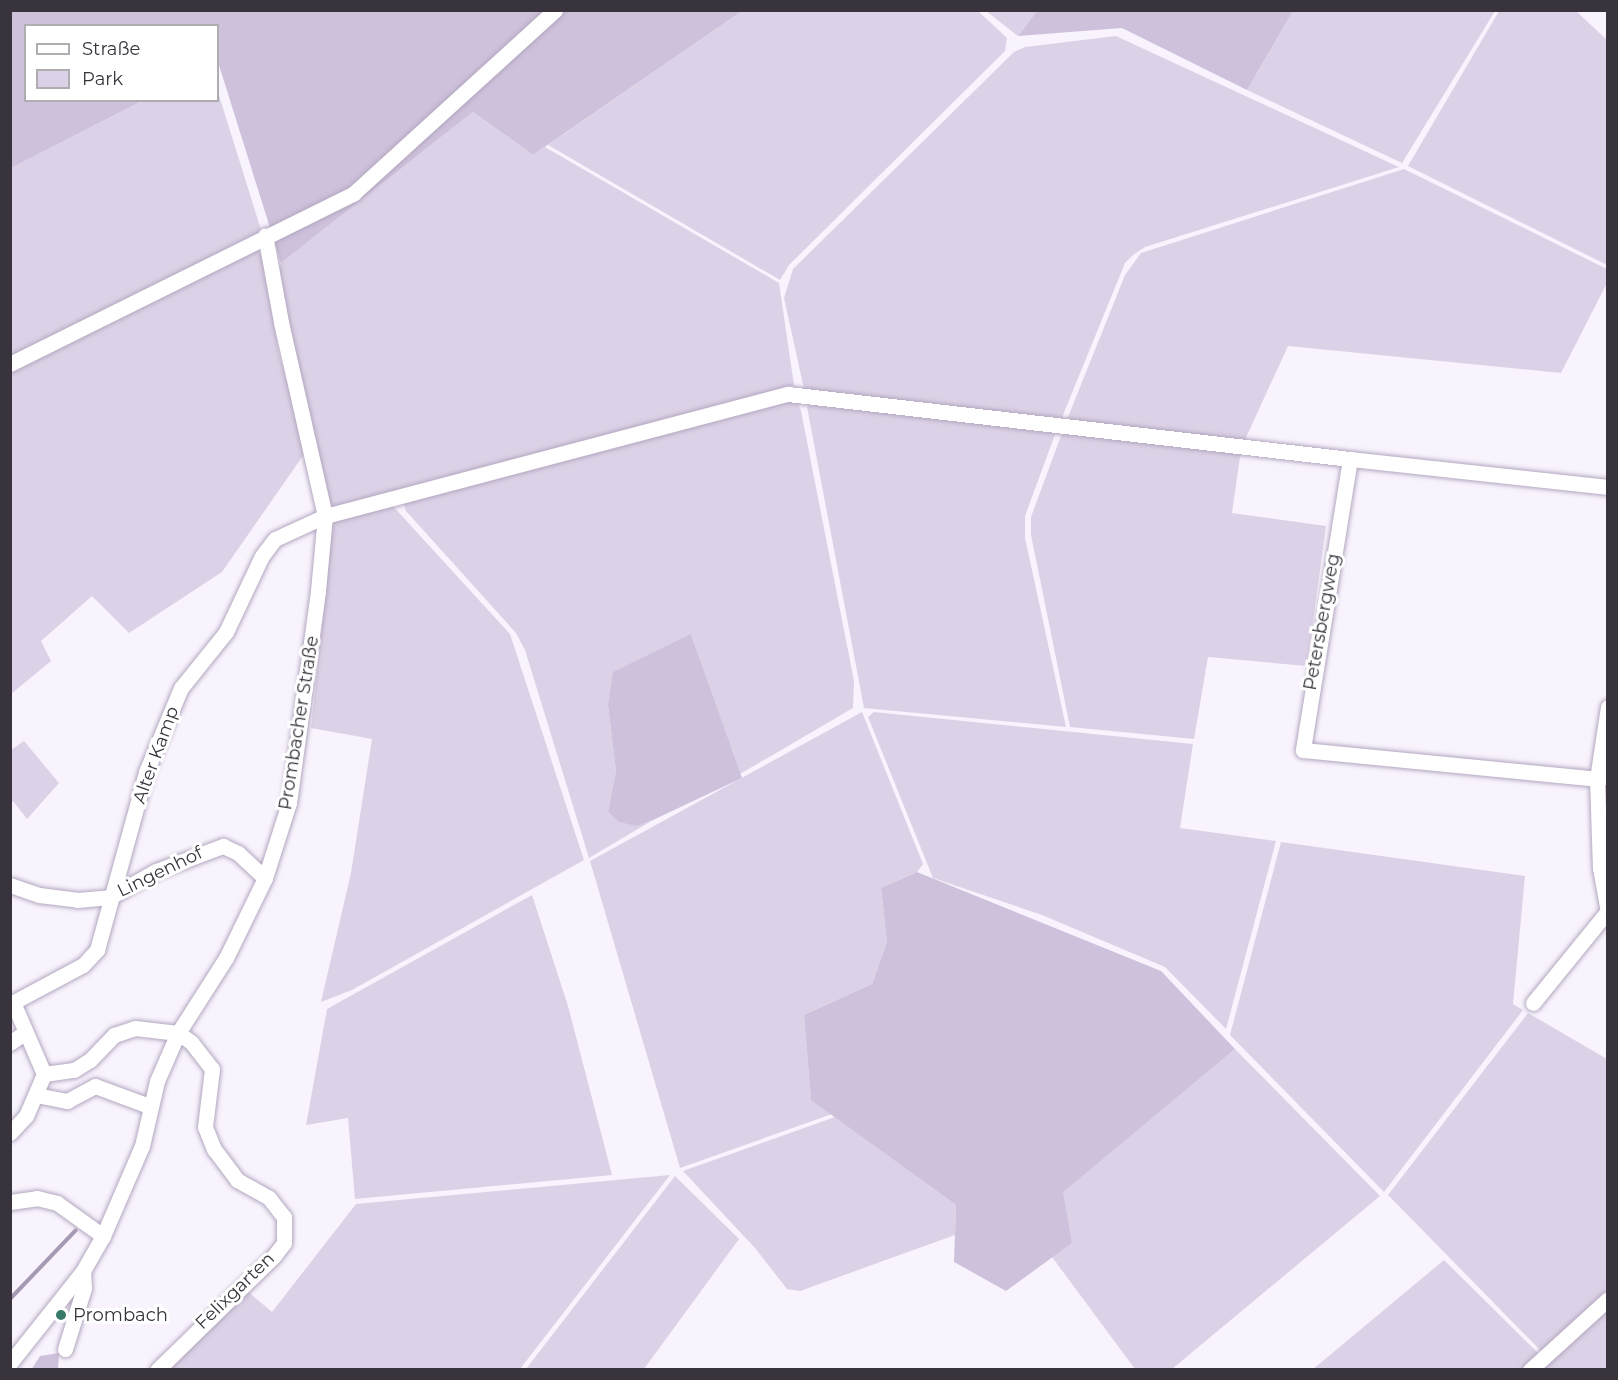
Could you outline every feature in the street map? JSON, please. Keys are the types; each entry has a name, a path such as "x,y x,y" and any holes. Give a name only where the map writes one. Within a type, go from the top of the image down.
{"street":[{"path":"10,364 265,235 354,193 555,10"},
{"name":"Prombacher Straße","path":"10,1363 83,1271 103,1236 142,1146 149,1106 178,1033 226,958 265,878 289,803 318,591 325,516 281,322 265,235"},
{"name":"Alter Kamp","path":"12,1003 83,965 97,950 146,772 181,688 226,632 262,556 275,539 325,516 788,394 1350,459"},
{"path":"1350,459 1608,487"},
{"name":"Petersbergweg","path":"1350,459 1303,750 1602,777"},
{"path":"1533,1003 1607,912 1600,868 1602,777 1608,707"},
{"name":"Lingenhof","path":"10,885 48,897 77,900 110,897 212,847 222,846 238,853 265,878"},
{"path":"10,1133 26,1116 44,1074 12,1003"},
{"path":"44,1074 74,1070 90,1060 114,1035 135,1028 178,1033"},
{"path":"10,1043 25,1032"},
{"name":"Felixgarten","path":"157,1370 205,1320 242,1290 284,1243 284,1217 269,1198 237,1180 214,1149 205,1126 212,1069 191,1042 178,1033"},
{"path":"36,1095 67,1101 94,1086 149,1106"},
{"path":"10,1202 37,1198 57,1203 103,1236"},
{"path":"65,1350 84,1288 83,1271"},
{"path":"1530,1370 1608,1299"}],"green space":[{"path":"742,11 978,11 1007,38 1005,51 789,265 780,280 548,145"},
{"path":"986,11 1037,11 1018,36"},
{"path":"1293,11 1495,11 1402,163 1247,90"},
{"path":"1499,11 1576,11 1607,40 1607,265 1408,166"},
{"path":"1116,36 1399,167 1145,247 1133,255 1125,263 1061,420 804,389 784,298 793,269 1014,52 1025,47"},
{"path":"219,95 262,233 11,361 11,168 140,102 219,102"},
{"path":"473,112 533,155 545,147 779,283 794,385 790,390 331,508 278,277 281,263"},
{"path":"1404,169 1607,269 1607,283 1561,373 1288,346 1243,444 1066,422 1125,275 1141,253"},
{"path":"256,249 265,260 278,351 307,450 222,572 129,633 92,596 41,641 51,661 11,694 11,368"},
{"path":"784,398 798,402 801,411 854,681 853,708 740,774 691,634 608,706 616,771 608,811 636,826 653,820 589,858 525,650 516,633 406,511 403,501"},
{"path":"810,404 1057,429 1025,516 1025,538 1066,727 864,708 807,407"},
{"path":"1062,433 1241,450 1232,513 1326,526 1307,666 1208,657 1194,739 1070,727 1031,535 1031,517"},
{"path":"391,504 510,634 584,860 352,990 321,1002 351,873 372,739 311,728 333,520"},
{"path":"862,712 923,864 917,872 881,888 887,942 872,984 804,1015 811,1099 832,1114 680,1168 590,861"},
{"path":"874,712 1193,744 1180,828 1276,841 1226,1029 1165,967 1042,915 933,878 868,717"},
{"path":"24,741 59,783 27,819 13,801 10,807 11,750"},
{"path":"1281,842 1525,876 1513,1004 1523,1010 1384,1192 1230,1035"},
{"path":"532,895 568,1006 612,1175 355,1199 348,1118 306,1125 327,1009"},
{"path":"1528,1013 1607,1059 1607,1290 1544,1354 1388,1195"},
{"path":"1235,1049 1380,1196 1172,1369 1135,1369 1052,1257 1072,1243 1062,1192"},
{"path":"835,1117 956,1205 955,1235 800,1291 787,1289 755,1248 683,1171"},
{"path":"670,1175 520,1369 162,1370 246,1290 272,1312 356,1204"},
{"path":"675,1176 739,1239 644,1369 526,1369"},
{"path":"1444,1260 1541,1356 1523,1369 1312,1370"},
{"path":"1607,1308 1607,1369 1539,1370 1566,1349"}],"shaded area":[{"path":"11,11 742,11 533,155 473,112 281,263 219,65 219,24 24,24 24,102 140,102 11,168"},
{"path":"1037,11 1293,11 1247,90 1122,28 1018,36"},
{"path":"691,634 742,778 637,826 619,822 608,811 616,771 608,706 613,672"},
{"path":"917,872 1161,971 1235,1049 1063,1192 1072,1243 1006,1291 954,1262 956,1205 811,1100 804,1015 872,984 887,942 881,888"},
{"path":"59,1353 58,1369 31,1370 40,1356"}],"waterway":[{"path":"10,1299 76,1230"}],"place":[{"name":"Prombach","path":"61,1315"}]}
